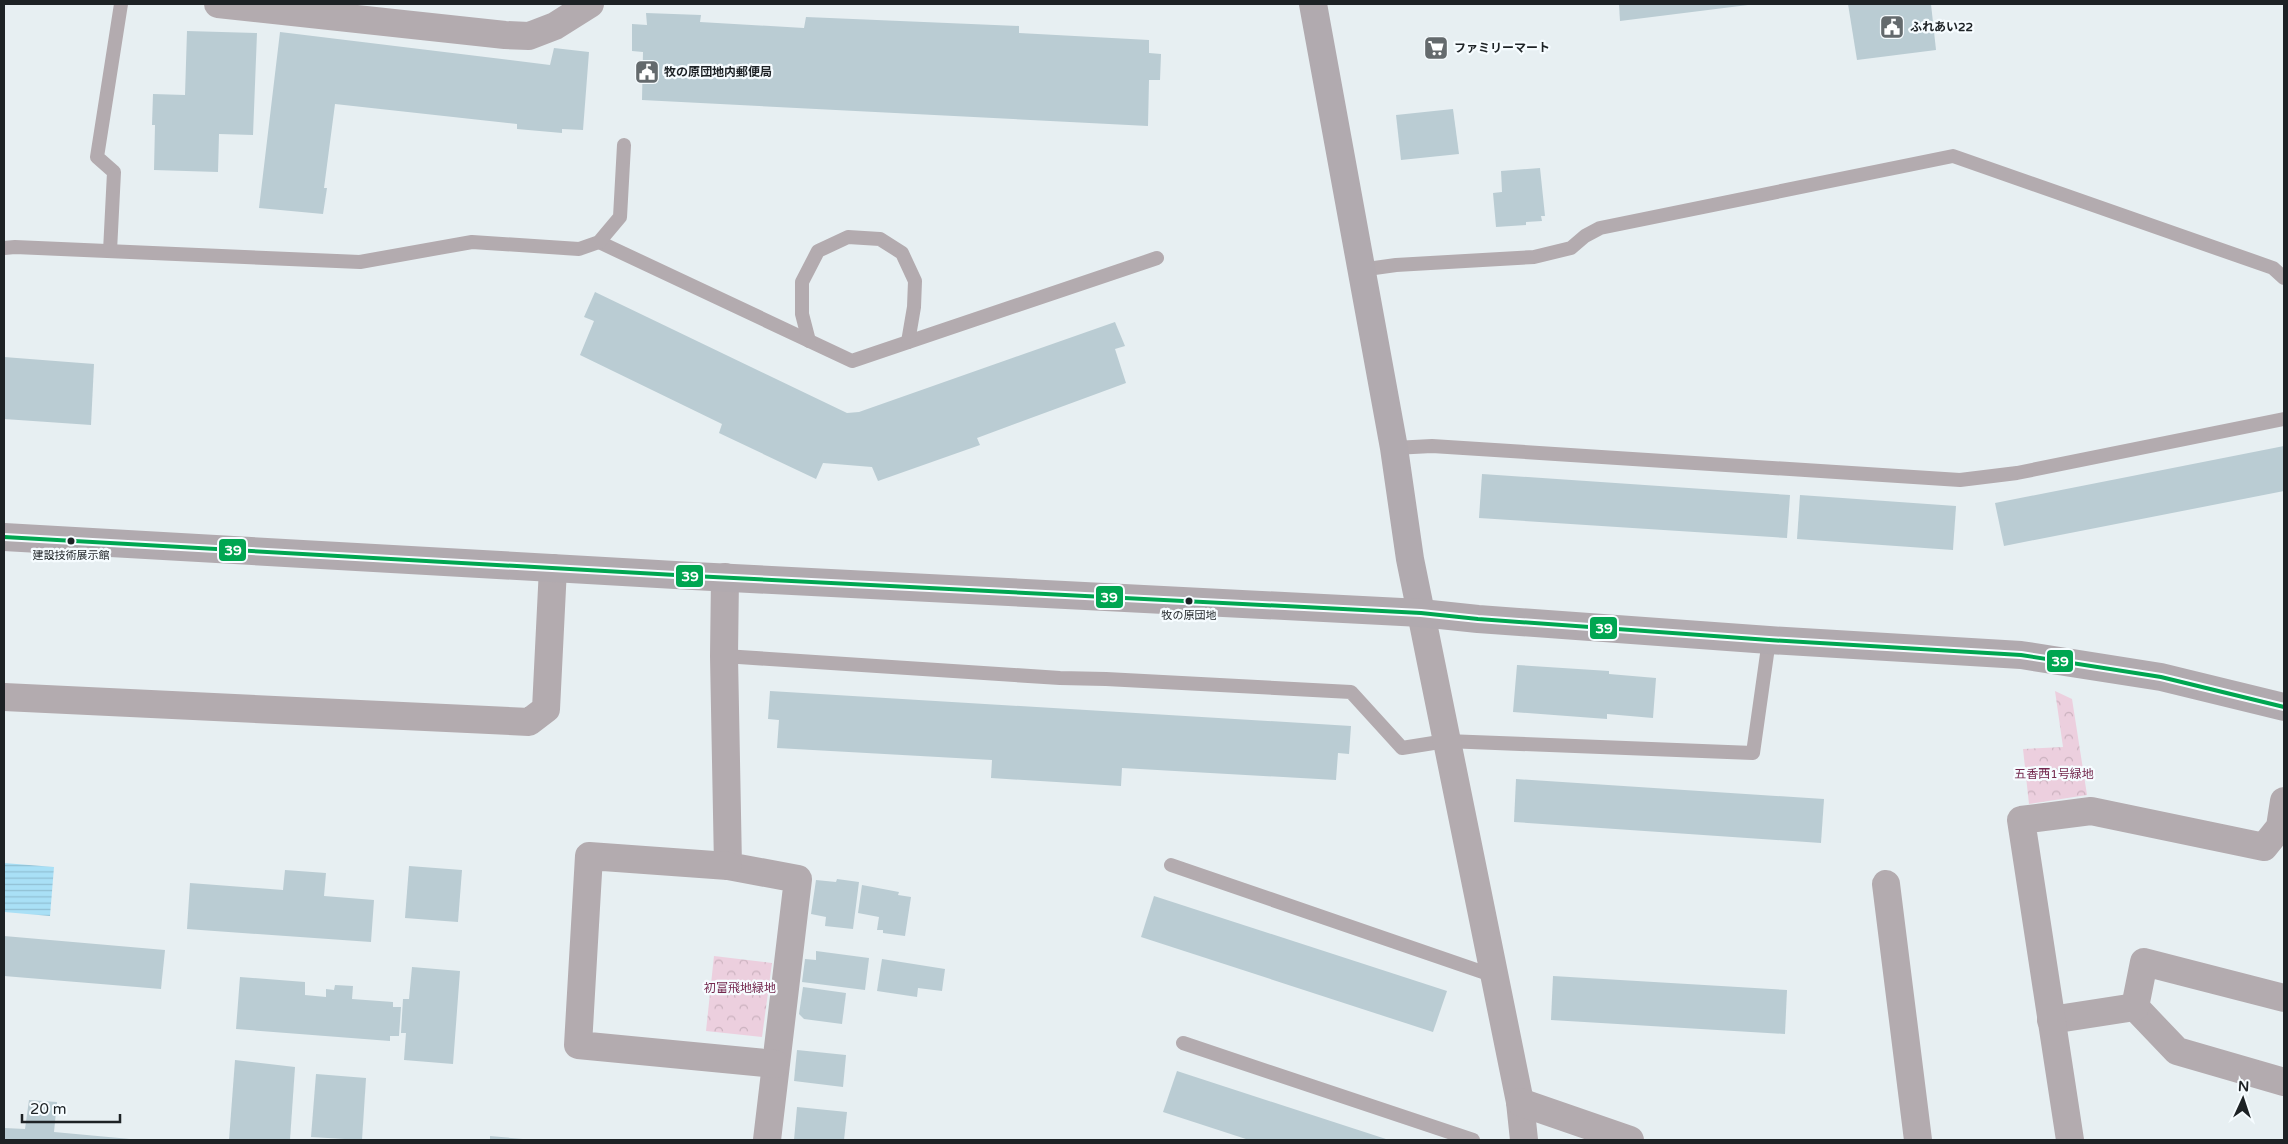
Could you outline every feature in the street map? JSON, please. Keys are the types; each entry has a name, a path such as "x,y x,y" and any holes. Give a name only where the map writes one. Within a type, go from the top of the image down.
{"street":[{"path":"218,4 505,36 529,36 555,26 590,4"},
{"path":"1313,4 1360,270 1394,448 1410,559 1520,1102 1524,1140"},
{"path":"4,536 553,568 1421,613 1487,620 1769,640 2021,655 2161,677 2284,707"},
{"path":"4,697 529,722 546,709 553,568"},
{"path":"725,577 724,656 728,866"},
{"path":"2070,1140 2021,820 2091,811 2264,847 2283,818"},
{"path":"767,1140 798,879 728,866 589,856 578,1045 776,1064"},
{"path":"1886,884 1918,1140"},
{"path":"2134,1008 2144,962 2284,998"},
{"path":"2051,1020 2134,1008"},
{"path":"2134,1008 2177,1051 2284,1082"},
{"path":"1520,1102 1630,1140"}],"lane":[{"path":"110,251 114,172 98,157 120,4"},
{"path":"4,248 360,262 472,242 578,249 599,242 620,217 624,145"},
{"path":"1360,270 1396,265 1534,256 1571,248 1585,236 1600,228 1953,156 2273,268 2284,278"},
{"path":"809,341 802,314 802,282 818,251 848,237 880,239 902,253 915,281 914,307 908,342"},
{"path":"599,242 852,361 1157,258"},
{"path":"1394,448 1432,446 1960,480 2017,473 2284,419"},
{"path":"724,656 1060,678 1106,678 1351,692 1402,748 1446,740 1753,753 1769,640"},
{"path":"1171,865 1494,976"},
{"path":"1183,1043 1473,1140"}],"green space":[{"name":"五香西1号緑地","path":"2055,691 2072,699 2087,795 2029,804 2023,749 2063,747"},
{"name":"初富飛地緑地","path":"714,956 772,963 762,1037 706,1031"}],"water":[{"path":"4,863 54,867 50,916 4,912"}],"building":[{"path":"1619,4 1748,4 1748,5 1620,21"},
{"name":"ふれあい22","path":"1848,4 1931,4 1936,50 1857,60"},
{"path":"646,13 701,15 700,22 804,28 806,17 1019,26 1019,33 1149,40 1149,53 1161,54 1160,80 1149,80 1148,126 642,100 643,52 632,51 632,24 647,25"},
{"path":"187,31 257,33 253,135 219,134 218,172 154,170 155,125 152,125 153,94 185,95"},
{"path":"280,32 550,65 554,48 589,52 583,130 562,129 562,133 517,129 517,124 335,104 324,188 327,188 323,214 259,208"},
{"path":"1453,109 1459,154 1401,160 1396,115"},
{"path":"1540,168 1545,216 1541,216 1542,221 1526,222 1526,225 1496,227 1493,193 1502,192 1501,171"},
{"path":"595,292 847,413 859,412 1115,322 1125,346 1115,349 1126,383 977,438 980,445 878,481 872,467 823,463 816,479 719,433 722,424 580,355 594,321 584,317"},
{"path":"4,357 94,364 91,425 4,419"},
{"path":"2284,446 2284,491 2004,546 1995,503"},
{"path":"1482,474 1790,495 1787,538 1479,518"},
{"path":"1800,495 1956,506 1953,550 1797,539"},
{"path":"1517,665 1609,671 1609,674 1656,678 1653,718 1607,714 1607,719 1513,712"},
{"path":"770,691 1351,726 1349,754 1338,753 1336,780 1122,768 1121,786 991,778 992,760 777,748 779,720 768,719"},
{"path":"1516,779 1824,799 1821,843 1514,822"},
{"path":"409,866 462,870 458,922 405,918"},
{"path":"285,870 326,873 324,896 374,900 371,942 187,929 190,883 283,890"},
{"path":"837,879 859,882 853,929 825,926 826,917 811,914 816,880 836,882"},
{"path":"862,885 899,892 898,895 911,897 905,936 883,933 883,930 877,930 879,917 858,913"},
{"path":"1154,896 1447,991 1433,1032 1141,937"},
{"path":"4,936 165,950 161,989 4,976"},
{"path":"816,951 869,958 865,990 802,982 805,959 816,960"},
{"path":"882,959 945,969 942,991 918,988 917,997 877,991"},
{"path":"412,967 460,971 453,1064 404,1060 406,1033 401,1033 403,999 409,999"},
{"path":"1553,976 1787,990 1785,1034 1551,1020"},
{"path":"240,977 305,982 305,995 326,997 326,989 334,990 335,985 353,986 352,999 393,1002 393,1007 401,1007 399,1036 390,1036 390,1041 236,1029"},
{"path":"803,987 846,993 842,1024 804,1019 799,1014"},
{"path":"797,1050 846,1055 843,1087 794,1081"},
{"path":"235,1060 295,1067 290,1140 229,1140"},
{"path":"1177,1071 1389,1140 1249,1140 1163,1112"},
{"path":"316,1074 366,1078 362,1140 311,1137"},
{"path":"29,1100 57,1102 54,1132 141,1140 4,1140 4,1128 25,1129"},
{"path":"797,1107 847,1112 844,1140 794,1140"},
{"path":"490,1136 523,1139 523,1140 490,1140"}],"transit line":[{"name":"39","path":"4,537 693,576 1421,613 1478,619 1769,640 2021,655 2161,677 2284,707"}],"place":[{"name":"ふれあい22","path":"1892,27"},
{"name":"ファミリーマート","path":"1436,48"},
{"name":"牧の原団地内郵便局","path":"647,72"},
{"name":"建設技術展示館","path":"71,541"},
{"name":"牧の原団地","path":"1189,601"}]}
